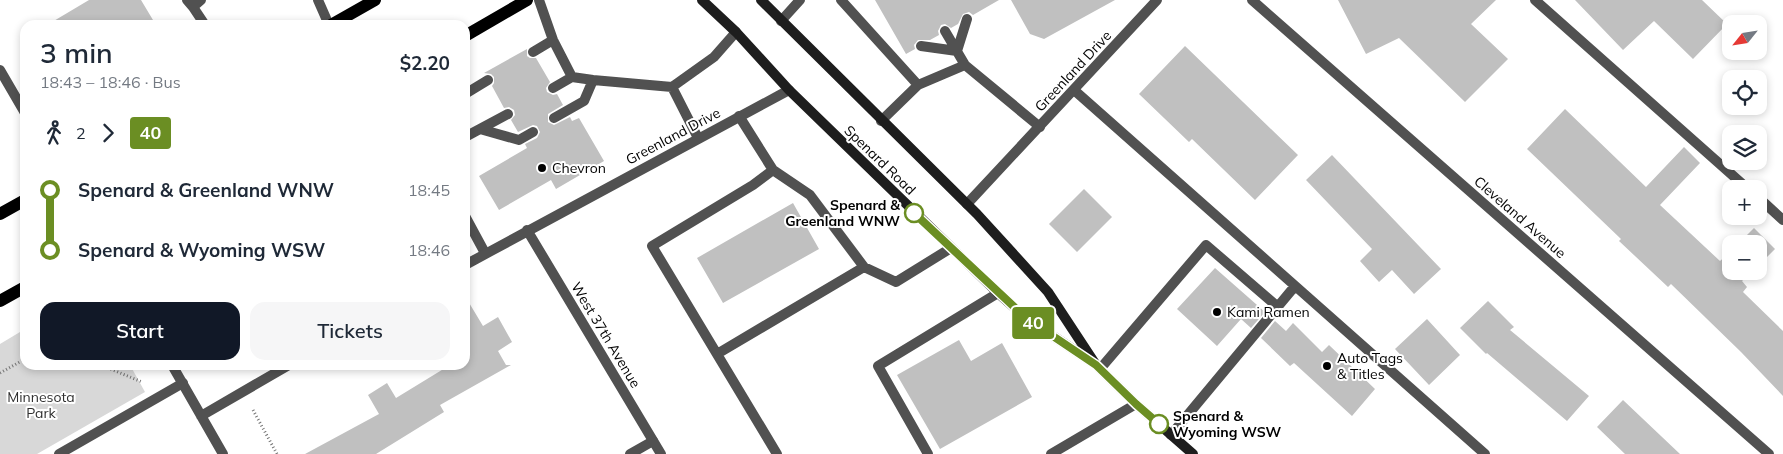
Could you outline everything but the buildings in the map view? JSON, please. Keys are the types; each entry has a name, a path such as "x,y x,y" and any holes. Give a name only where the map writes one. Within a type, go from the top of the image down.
{"main road":[{"path":"339,20 375,0"},
{"path":"470,33 528,0"},
{"name":"Spenard Road","path":"702,0 736,32 789,90 998,293 1026,318 1098,367 1136,404 1193,454"},
{"name":"Spenard Road","path":"761,0 968,204 1048,292 1098,367"},
{"path":"0,214 20,203"},
{"path":"0,301 20,290"}],"street":[{"path":"318,0 328,20"},
{"path":"539,0 553,40 572,77"},
{"path":"781,21 800,0"},
{"path":"841,0 918,84"},
{"name":"Greenland Drive","path":"968,204 1157,0"},
{"name":"Cleveland Avenue","path":"1252,0 1769,454"},
{"path":"1535,0 1738,180"},
{"path":"194,2 203,20"},
{"path":"957,51 967,19"},
{"path":"945,31 965,65 1040,126"},
{"path":"553,88 572,77 672,87 714,58 736,32"},
{"path":"533,52 553,40"},
{"path":"921,46 957,51"},
{"path":"882,121 918,84 965,65"},
{"path":"0,70 20,100"},
{"path":"470,91 488,80"},
{"path":"554,118 584,101 593,80"},
{"path":"672,87 698,138"},
{"name":"Greenland Drive","path":"470,262 789,90"},
{"path":"1074,90 1485,454"},
{"path":"470,135 508,114"},
{"path":"739,116 773,170 810,195 864,267 896,282 951,248"},
{"path":"480,129 519,140 533,132"},
{"path":"773,170 753,185 652,246 777,454"},
{"path":"1767,205 1783,220"},
{"path":"470,225 485,253"},
{"name":"West 37th Avenue","path":"527,230 661,454"},
{"path":"1098,367 1206,245 1278,307"},
{"path":"717,354 864,267"},
{"path":"1171,435 1295,286"},
{"path":"928,454 878,366 998,293"},
{"path":"175,370 223,454"},
{"path":"201,416 281,370"},
{"path":"59,454 183,383"},
{"path":"1051,454 1136,404"},
{"path":"630,454 653,441"}],"path":[{"path":"0,373 20,362"},
{"path":"113,370 166,392"},
{"path":"242,392 277,454"}],"green space":[{"name":"Minnesota Park","path":"20,332 20,370 133,370 145,392 37,454 0,454 0,344"}],"bus line":[{"name":"40","path":"914,213 1026,318 1096,365 1159,424"}],"place":[{"name":"Chevron","path":"542,168"},
{"name":"Spenard & Greenland WNW","path":"914,213"},
{"name":"Kami Ramen","path":"1217,312"},
{"name":"Auto Tags & Titles","path":"1327,366"},
{"name":"Spenard & Wyoming WSW","path":"1159,424"}]}
